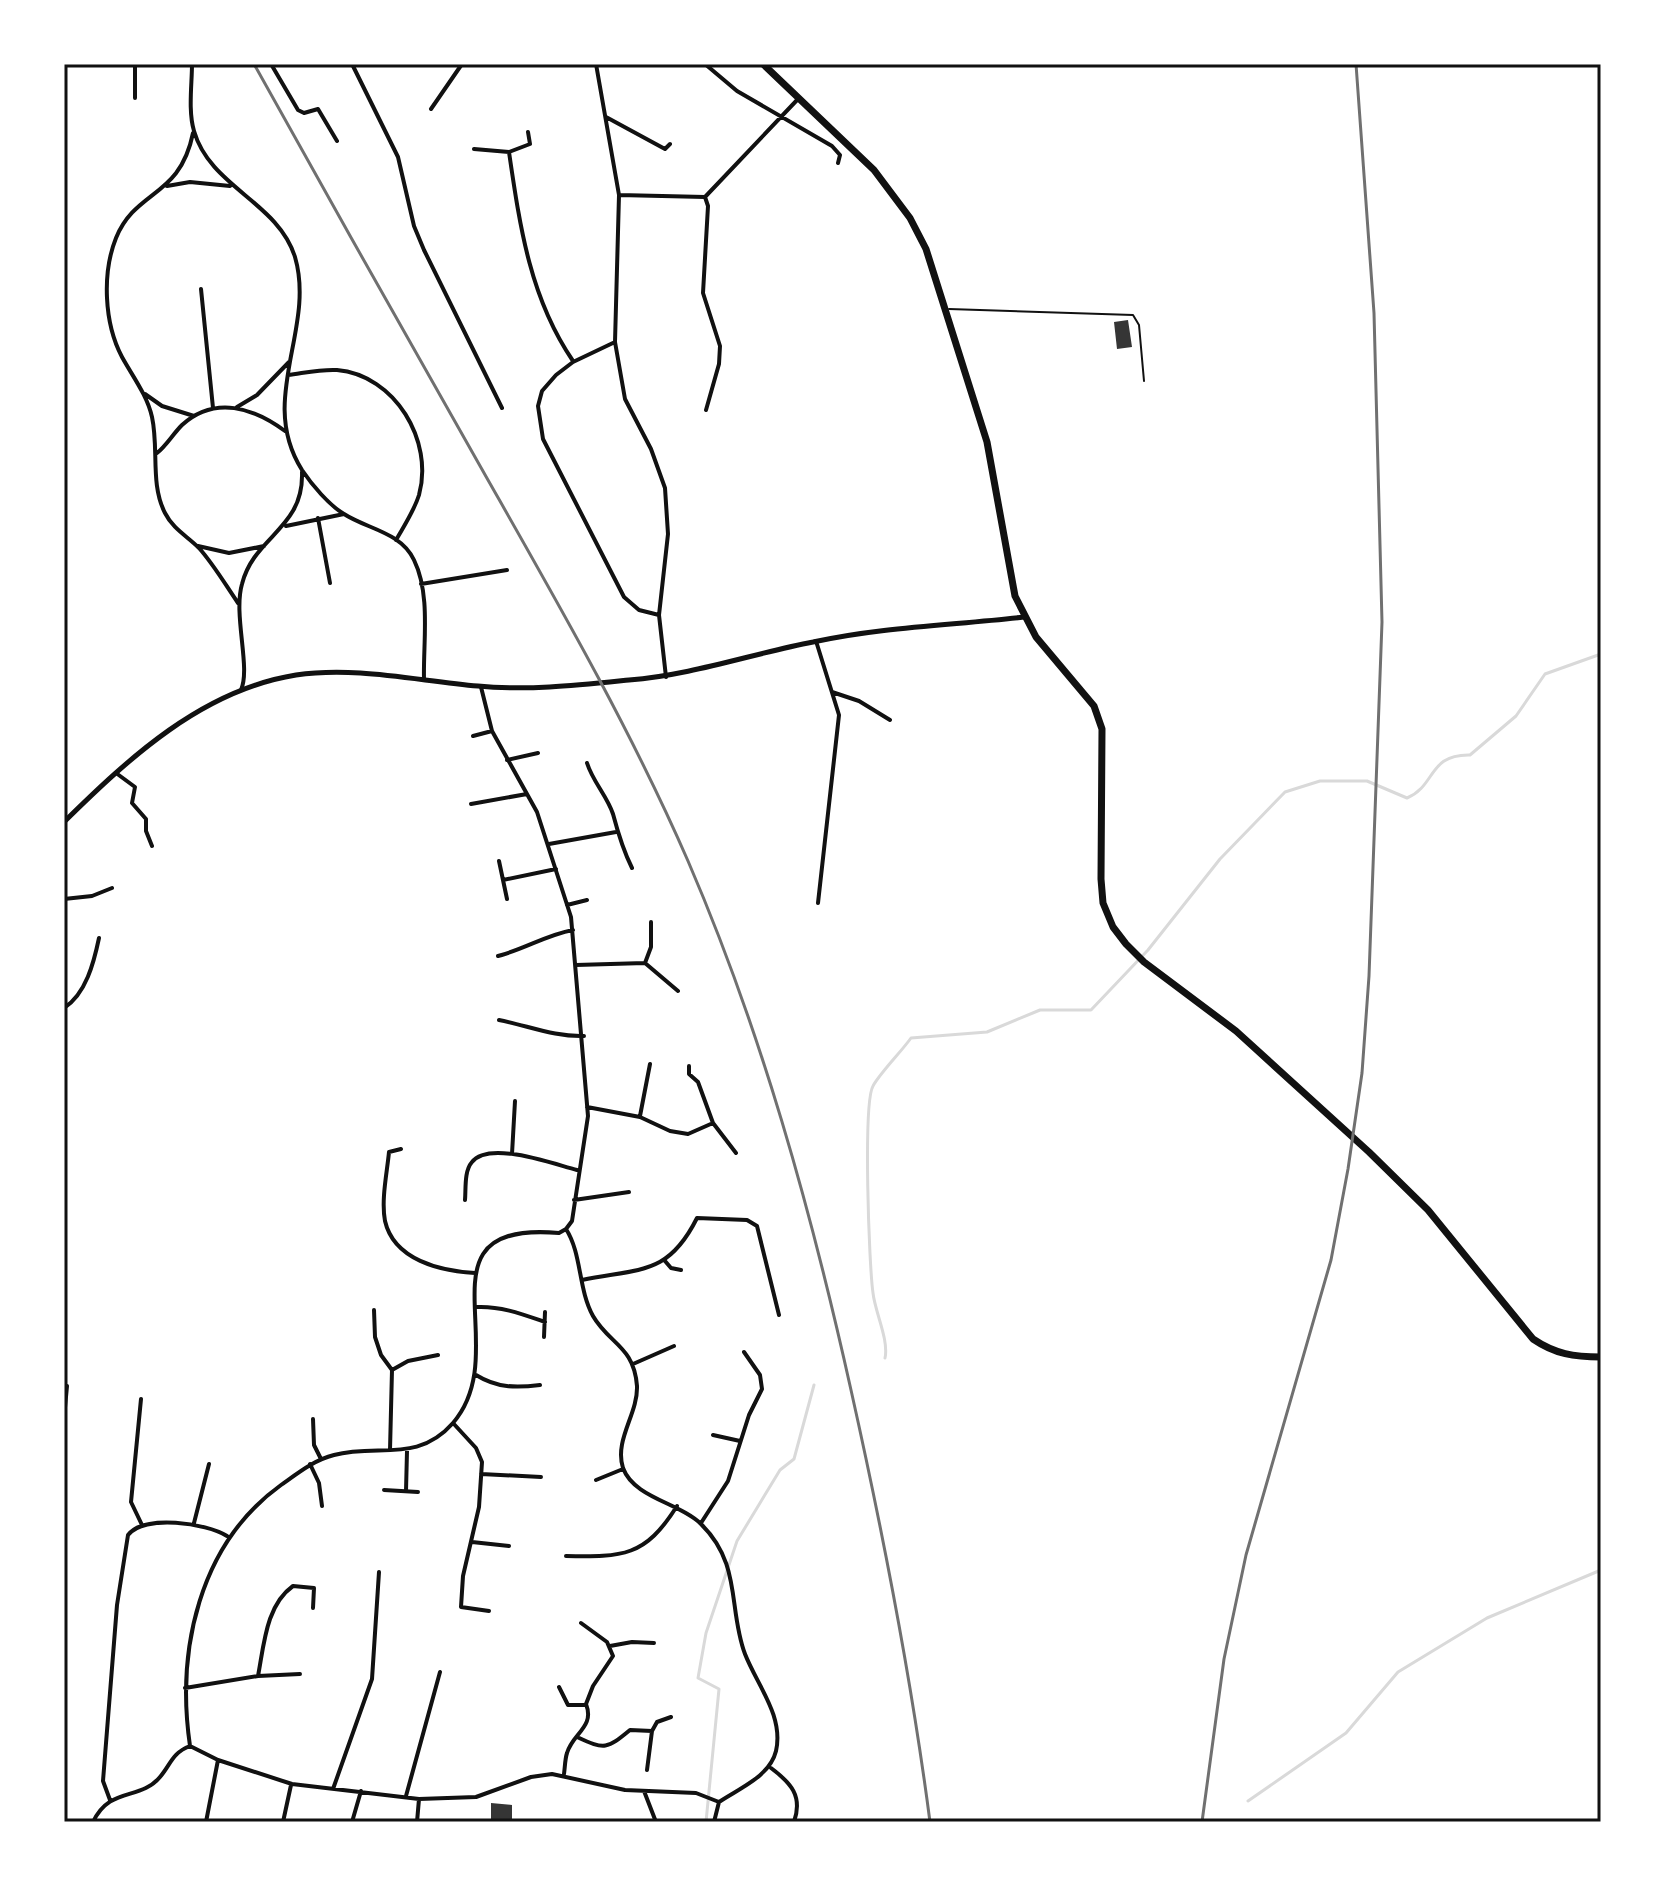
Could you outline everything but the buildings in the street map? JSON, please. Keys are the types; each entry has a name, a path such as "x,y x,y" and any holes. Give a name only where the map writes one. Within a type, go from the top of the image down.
{"highway":[{"path":"763,64 851,145 893,192 926,249 987,442 1010,570 1024,617 1082,689 1102,729 1101,879 1103,903 1113,927 1144,962 1208,1008 1369,1152 1437,1220 1533,1339 1550,1351 1572,1357 1601,1357"}],"street":[{"path":"135,64 135,98"},
{"path":"192,64 194,130 185,163 166,187 124,223 112,251 108,275 114,335 152,418 160,504 179,533 196,545 238,603"},
{"path":"271,64 298,110 304,113 318,109 337,141"},
{"path":"352,64 398,157 414,226 424,250 502,408"},
{"path":"431,109 462,64"},
{"path":"596,64 619,195 615,342 625,399 651,449 665,488 668,534 659,615 666,677"},
{"path":"705,64 737,91 780,119 832,146 840,155 838,163"},
{"path":"619,195 705,197 799,98"},
{"path":"606,117 665,149 670,144"},
{"path":"194,130 211,163 232,187 272,219 288,240 295,257 300,298 283,409 287,433 302,469 344,514 396,540 414,558 421,584 424,680"},
{"path":"474,149 509,152 530,144 528,132"},
{"path":"509,152 518,216 536,294 552,331 573,362"},
{"path":"166,187 190,182 232,187"},
{"path":"705,197 708,206 703,293 720,346 719,364 706,410"},
{"path":"201,289 213,408"},
{"path":"615,342 573,362 542,391 538,406 543,439 624,597 639,610 659,615"},
{"path":"236,407 257,395 289,362"},
{"path":"288,375 336,370 361,375 374,381 400,406 418,441 421,483 418,497 396,540"},
{"path":"143,393 162,406 194,416"},
{"path":"157,453 194,416 213,408 236,407 270,419 287,433"},
{"path":"238,694 243,686 238,603 249,566 265,545 286,526 297,509 302,469"},
{"path":"286,526 344,514"},
{"path":"318,518 330,583"},
{"path":"196,545 229,553 265,545"},
{"path":"421,584 507,570"},
{"path":"64,822 115,772 169,729 238,694 303,675 340,673 481,687 666,677 816,641 1024,617"},
{"path":"816,641 839,715 832,750 818,903"},
{"path":"190,1746 185,1688 187,1655 196,1612 210,1572 228,1537 276,1489 310,1464 348,1452 407,1451 437,1436 453,1423 476,1375 475,1273 482,1252 500,1238 517,1232 559,1233 572,1221 587,1107 584,1036 573,930 549,844 528,794 492,731 481,687"},
{"path":"832,692 859,701 890,720"},
{"path":"473,736 492,731"},
{"path":"507,760 538,753"},
{"path":"587,763 598,791 612,811 616,832 632,868"},
{"path":"115,772 135,787 132,803 146,819 146,831 152,846"},
{"path":"471,804 528,794"},
{"path":"549,844 616,832"},
{"path":"499,861 507,899"},
{"path":"503,880 556,869"},
{"path":"64,899 92,896 112,888"},
{"path":"567,905 587,900"},
{"path":"645,963 651,947 651,922"},
{"path":"498,956 518,951 546,935 573,930"},
{"path":"64,1008 74,1001 89,976 99,938"},
{"path":"576,965 645,963 678,991"},
{"path":"499,1020 541,1028 557,1037 584,1036"},
{"path":"640,1117 650,1064"},
{"path":"689,1066 689,1074 698,1082 713,1123 736,1153"},
{"path":"512,1154 515,1101"},
{"path":"587,1107 640,1117 670,1131 688,1134 713,1123"},
{"path":"401,1149 389,1152 385,1220 393,1239 420,1263 475,1273"},
{"path":"465,1200 471,1162 484,1152 512,1154 577,1170"},
{"path":"574,1200 629,1192"},
{"path":"581,1281 665,1261 683,1245 697,1218 747,1220 757,1226 779,1315"},
{"path":"566,1229 593,1316 622,1344 633,1364 637,1395 622,1444 623,1469 636,1486 677,1506 701,1523 723,1557 730,1573 744,1652 777,1722 777,1748 771,1768 716,1801"},
{"path":"665,1261 671,1268 681,1270"},
{"path":"477,1307 506,1308 521,1317 545,1322"},
{"path":"374,1310 375,1337 381,1355 392,1370 390,1451"},
{"path":"544,1337 545,1312"},
{"path":"633,1364 674,1346"},
{"path":"701,1523 728,1481 740,1441 762,1389 760,1375 744,1352"},
{"path":"392,1370 408,1361 438,1355"},
{"path":"476,1375 490,1384 506,1387 540,1385"},
{"path":"64,1418 67,1386"},
{"path":"141,1399 131,1502 142,1525"},
{"path":"313,1419 314,1445 321,1459"},
{"path":"453,1423 476,1448 482,1462 472,1542 463,1576 461,1607 489,1611"},
{"path":"713,1435 740,1441"},
{"path":"406,1491 407,1451"},
{"path":"194,1523 209,1464"},
{"path":"310,1464 319,1483 322,1506"},
{"path":"596,1480 623,1469"},
{"path":"481,1474 541,1477"},
{"path":"384,1490 418,1492"},
{"path":"566,1556 622,1554 645,1545 659,1535 677,1506"},
{"path":"110,1800 103,1781 117,1605 125,1545 132,1529 142,1525 194,1523 228,1537"},
{"path":"472,1542 509,1546"},
{"path":"576,1546 576,1556"},
{"path":"333,1789 372,1679 379,1572"},
{"path":"258,1676 270,1617 283,1593 293,1586 314,1588 313,1608"},
{"path":"564,1774 567,1752 587,1727 590,1714 586,1704 593,1686 613,1656 610,1646 581,1623"},
{"path":"610,1646 632,1642 654,1643"},
{"path":"406,1796 440,1672"},
{"path":"185,1688 258,1676 300,1674"},
{"path":"559,1687 568,1705 586,1704"},
{"path":"647,1770 652,1731 657,1722 671,1717"},
{"path":"576,1737 598,1747 613,1745 630,1730 652,1731"},
{"path":"93,1822 99,1810 110,1800 148,1786 160,1777 178,1750 190,1746 218,1760 292,1784 419,1799 476,1797 531,1777 564,1774 644,1791 674,1791 716,1801"},
{"path":"206,1822 218,1760"},
{"path":"771,1768 795,1789 797,1805 794,1822"},
{"path":"283,1822 292,1784"},
{"path":"352,1822 361,1791"},
{"path":"644,1791 656,1822"},
{"path":"417,1822 419,1799"},
{"path":"714,1822 716,1801"}],"lane":[{"path":"947,309 1133,315 1139,325 1144,381"}],"waterway":[{"path":"885,1358 885,1343 873,1293 870,1252 868,1122 873,1086 911,1038 987,1032 1040,1010 1091,1010 1148,950 1220,859 1285,792 1320,781 1367,781 1407,798 1423,786 1439,765 1456,756 1470,755 1516,716 1545,674 1601,654"},
{"path":"706,1822 719,1689 698,1678 706,1633 737,1541 780,1470 794,1459 814,1385"},
{"path":"1248,1801 1346,1733 1398,1672 1487,1618 1601,1570"}],"railway":[{"path":"254,64 593,668 666,812 739,990 782,1121 836,1323 895,1605 930,1822"},
{"path":"1202,1822 1224,1659 1246,1555 1331,1260 1362,1073 1369,976 1382,622 1374,313 1356,64"}]}
